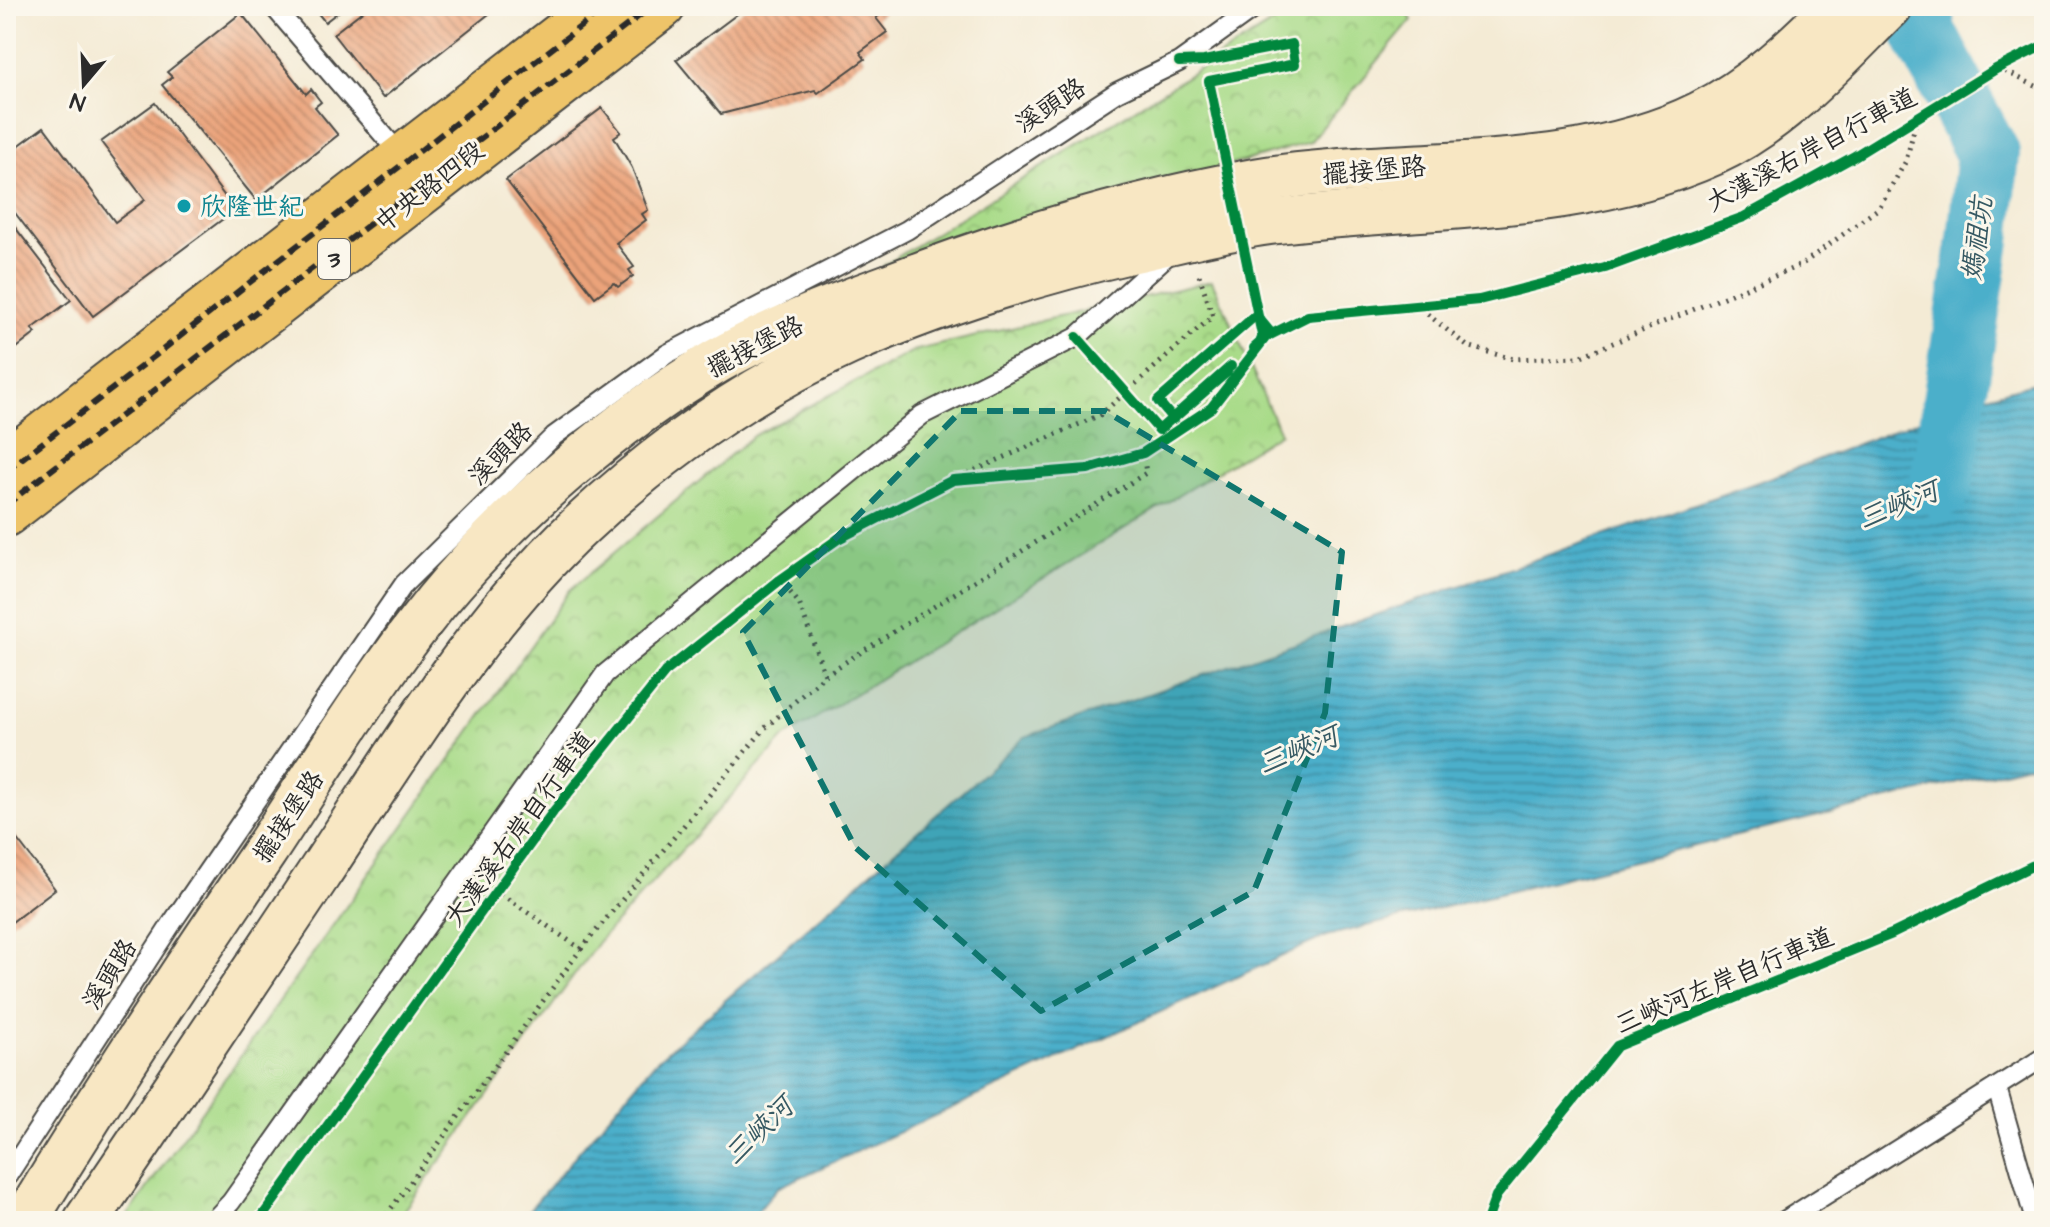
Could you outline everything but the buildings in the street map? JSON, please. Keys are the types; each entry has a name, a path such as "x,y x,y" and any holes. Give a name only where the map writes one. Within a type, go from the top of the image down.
{"main road":[{"name":"中央路四段","path":"414,172 598,6"},
{"name":"中央路四段","path":"6,514 86,426 414,172 663,6"},
{"name":"中央路四段","path":"6,463 86,426"}],"street":[{"name":"擺接堡路","path":"86,1221 410,737 499,616 579,526 674,446 752,394 846,344 985,291 1059,268 1267,222 1560,194 1643,181 1719,150 1782,110 1836,6"},
{"name":"擺接堡路","path":"25,1221 110,1081 372,690 437,602 511,522 611,435 718,361 829,309 917,275 1031,236 1160,201 1260,180 1572,153 1641,138 1703,112 1763,73 1812,57 1890,6"}],"lane":[{"path":"273,6 414,172"},
{"name":"溪頭路","path":"6,1178 174,920 404,584 554,436 667,354 907,230 1117,92 1179,62 1257,6"},
{"path":"213,1221 240,1189 605,674 922,415 1077,337 1186,238"},
{"path":"1784,1221 2044,1057"},
{"path":"1997,1088 2035,1221"}],"path":[{"path":"1983,77 2009,62"},
{"path":"1997,68 2044,90"},
{"path":"1415,304 1467,346 1513,359 1579,357 1801,265 1879,208 1906,161 1919,117"},
{"path":"940,486 1100,415 1213,316 1186,238"},
{"path":"1400,305 1428,303"},
{"path":"1118,383 1138,407"},
{"path":"1129,457 1143,453 1154,445"},
{"path":"382,1221 581,949 765,728 825,675 1146,473 1143,453"},
{"path":"953,480 998,476"},
{"path":"769,589 792,572"},
{"path":"780,580 799,603 825,675"},
{"path":"498,892 581,949"}],"highlighted area":[{"path":"961,411 1105,411 1342,552 1325,713 1254,891 1041,1011 855,847 743,632"}],"green space":[{"path":"1300,6 1403,6 1412,20 1310,142 883,266"},
{"path":"1212,281 1280,433 785,737 599,941 397,1221 124,1221 570,590 753,436 913,351"}],"water":[{"name":"三峽河","path":"2044,380 2044,761 1326,936 777,1188 750,1221 520,1221 655,1062 1025,737 1781,474 1966,402"}],"waterway":[{"name":"媽祖坑","path":"1923,6 1923,31 1988,154 1979,240 1941,486"}],"railway":[{"path":"6,471 607,6"},
{"path":"6,505 652,6"}],"cycle path":[{"path":"1179,62 1204,61 1292,44 1295,64 1209,81 1263,340 1254,348"},
{"name":"大漢溪右岸自行車道","path":"259,1221 553,812 665,672 780,580 838,539 953,480 1088,469 1143,453 1211,408 1266,337 1308,316 1479,300 1605,268 1744,217 1853,157 1996,69 2044,45"},
{"path":"1227,372 1173,419 1158,401 1256,315 1270,332 1261,340"},
{"path":"1077,337 1159,430 1231,366"},
{"name":"三峽河左岸自行車道","path":"1487,1221 1496,1196 1617,1046 1892,934 2044,860"}],"place":[{"name":"欣隆世紀","path":"184,206"}]}
